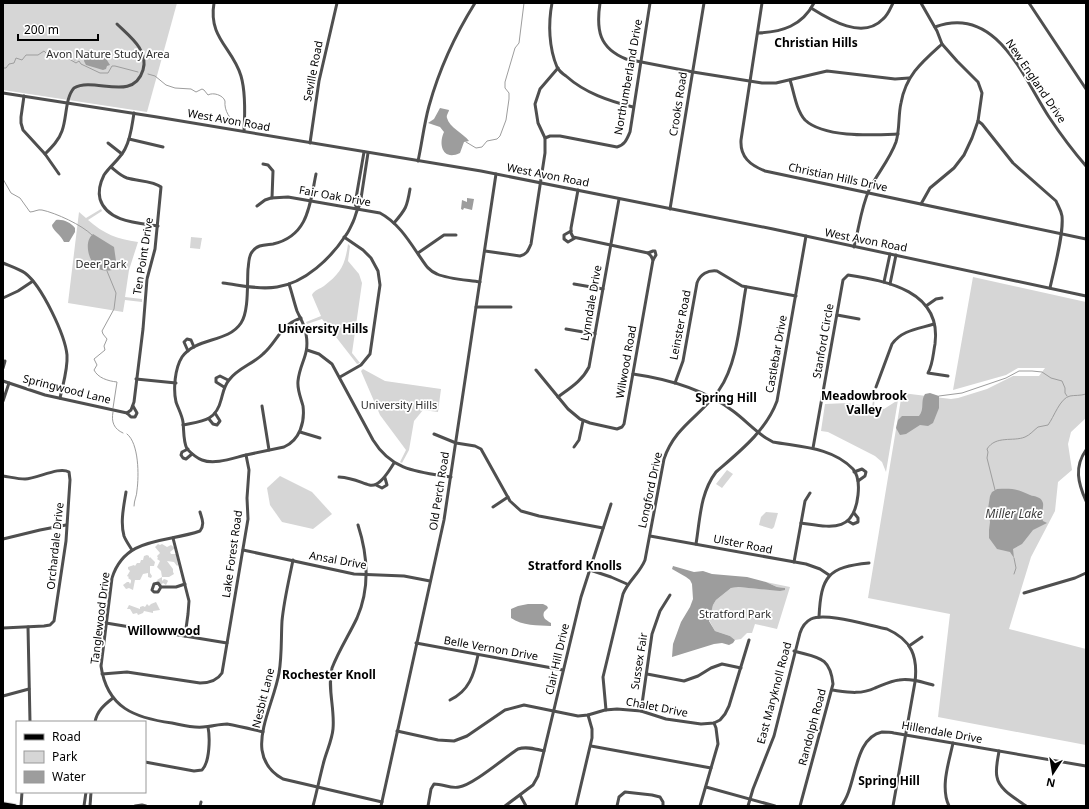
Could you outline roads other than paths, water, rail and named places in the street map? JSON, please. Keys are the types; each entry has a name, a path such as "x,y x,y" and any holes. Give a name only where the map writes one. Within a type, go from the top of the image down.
{"main road":[{"path":"3,804 15,806"}],"street":[{"path":"214,3 213,17 216,32 236,64 243,82 245,108 244,132"},
{"name":"Seville Road","path":"310,143 319,81 337,3"},
{"path":"418,161 429,106 436,83 457,33 475,3"},
{"path":"552,3 550,30 554,58 558,68 571,81 585,90 601,97 633,107"},
{"path":"600,3 598,24 600,35 606,46 616,55 626,59 749,82 770,83 828,71 895,79 909,78"},
{"name":"Northumberland Drive","path":"545,138 550,136 560,136 609,146 622,146 630,132 650,3"},
{"name":"Crooks Road","path":"670,209 704,3"},
{"name":"Christian Hills Drive","path":"762,3 741,140 742,152 747,161 765,171 1086,239"},
{"path":"758,33 775,32 785,29 802,18 814,3"},
{"path":"811,8 833,21 853,27 865,28 879,23 884,19 893,3"},
{"path":"921,3 935,27 942,44 978,82 982,93 978,121 972,138 960,162 930,188 921,204"},
{"path":"1029,3 1086,87"},
{"name":"New England Drive","path":"935,27 952,22 968,23 986,31 999,41 1013,59 1064,138 1086,166"},
{"path":"45,154 60,138 71,91 77,86 124,87 132,84 141,75 144,63 141,50 136,42 117,24"},
{"path":"854,247 861,214 868,193 892,150 898,134 901,102 909,78 942,44"},
{"path":"485,251 520,256 525,255 531,244 545,153 545,138 538,123 535,104 540,89 558,68"},
{"path":"790,80 800,110 805,119 814,126 850,135 898,134"},
{"name":"West Avon Road","path":"3,93 134,113 496,174 806,236 1086,296"},
{"path":"24,96 21,117 23,130 45,154 59,174"},
{"path":"134,113 129,140 122,154 104,176 99,188 100,198 104,208 111,215 158,226"},
{"path":"978,121 1013,163 1056,201 1060,208 1062,215 1061,234 1050,288"},
{"path":"129,140 163,147"},
{"path":"108,143 122,154"},
{"path":"357,208 355,204 364,152"},
{"path":"222,283 271,288 289,284 301,279 320,264 330,255 353,222 357,208 360,205 368,153"},
{"path":"263,164 268,166 273,171 272,198"},
{"name":"Ten Point Drive","path":"111,167 124,177 156,184 162,187 154,256 147,279 143,329 133,406 137,413 135,417 131,417 127,413"},
{"path":"289,284 306,332 307,350 298,381 304,413 300,432 289,444 270,450 214,462 202,460 192,454 185,441 184,425 176,401 176,383 179,363 181,358 194,346 220,337 237,328 243,320 245,314 249,259 252,251 258,246 283,241 293,235 300,227 306,217 311,201 316,174"},
{"name":"Old Perch Road","path":"381,804 444,520 496,174"},
{"path":"394,223 407,207 410,189"},
{"path":"578,190 571,236 648,253 655,251 656,255 653,260 648,253"},
{"name":"Fair Oak Drive","path":"257,206 265,200 288,197 380,213 394,223 418,253 425,266 438,275 480,282"},
{"name":"Lynndale Drive","path":"558,397 584,376 588,367 619,199"},
{"path":"571,231 564,234 564,239 568,242 575,238"},
{"path":"418,253 444,235 456,235"},
{"name":"Castlebar Drive","path":"696,544 704,495 710,479 758,432 774,409 779,393 806,236"},
{"path":"340,377 362,365 370,354 380,285 378,271 371,258 363,250 344,237"},
{"path":"884,282 890,254"},
{"path":"890,284 896,255"},
{"name":"Wilwood Road","path":"583,421 617,429 622,427 624,424 653,260"},
{"path":"3,263 25,273 40,292 55,319 64,342 67,356 60,398"},
{"name":"Leinster Road","path":"675,383 683,361 697,283 704,273 710,271 718,272 746,287 796,296"},
{"name":"Stanford Circle","path":"813,448 843,280 845,277 851,276 884,282 911,292 920,299 926,306 934,324 936,338 931,367 928,373 948,376"},
{"path":"3,298 18,291 32,281"},
{"path":"574,284 603,289"},
{"name":"Longford Drive","path":"606,710 603,677 620,601 627,584 643,566 667,450 676,435 712,398 725,381 733,360 746,287"},
{"path":"926,306 936,299 942,298"},
{"path":"476,307 511,307"},
{"path":"837,315 859,319"},
{"path":"184,425 209,419 216,413 221,402 224,387 228,380 262,355 285,327 300,318"},
{"path":"876,387 892,344 896,338 909,331 934,324"},
{"path":"566,329 595,334"},
{"path":"188,351 184,342 187,339 191,340 194,346"},
{"path":"307,350 319,354 332,364 379,450 394,463 405,468 419,472 451,477"},
{"path":"3,368 5,361"},
{"path":"536,370 558,397 583,421 579,440 574,447"},
{"path":"633,374 657,378 695,390 712,398 734,412 758,432 773,442 813,448 830,454 846,464 854,472 858,481 857,505 854,513 848,521 832,527 801,522"},
{"path":"224,387 216,382 216,378 220,376 228,380"},
{"path":"136,379 176,383"},
{"name":"Springwood Lane","path":"3,381 60,398 127,413"},
{"path":"3,400 9,383"},
{"path":"127,413 132,410 133,406"},
{"path":"262,406 270,450"},
{"path":"209,419 213,424 217,425 220,421 216,413"},
{"path":"300,432 320,438"},
{"path":"434,434 456,443 474,446 481,450 510,501 521,511 528,514 603,528"},
{"path":"188,449 182,452 181,455 183,458 186,458 192,454"},
{"path":"1086,450 1080,460 1078,473 1080,486 1086,501"},
{"name":"Lake Forest Road","path":"102,674 127,672 195,683 208,683 217,680 222,673 248,519 247,498 249,470 246,455"},
{"path":"339,477 353,479 368,486 376,485 383,481 394,463"},
{"path":"854,472 862,469 866,472 865,476 858,481"},
{"name":"Orchardale Drive","path":"3,476 23,479 66,470 70,480 62,572 54,621 50,625 28,627"},
{"path":"376,485 382,488 387,485 385,477"},
{"path":"126,492 122,520 124,537 132,550"},
{"path":"794,562 805,501 810,493"},
{"path":"493,507 508,497"},
{"name":"Clair Hill Drive","path":"505,806 535,782 538,776 581,596 611,504"},
{"name":"Tanglewood Drive","path":"200,512 203,521 200,531 141,545 124,557 115,569 112,578 101,666 103,679 113,698 124,709 145,719 193,727 226,724 263,732"},
{"path":"848,521 853,524 858,522 858,518 854,513"},
{"path":"3,539 66,525"},
{"path":"313,806 333,732 330,676 335,659 360,609 365,592 366,558 358,525"},
{"name":"Ulster Road","path":"650,536 794,562 820,568 830,575"},
{"path":"173,538 189,601 185,636"},
{"name":"Ansal Drive","path":"243,550 354,574 404,576 430,581"},
{"name":"Nesbit Lane","path":"293,560 283,610 280,672 263,732 262,753 267,766 283,779 381,804"},
{"path":"868,563 842,567 830,575 822,594 819,617 833,618 887,629 899,635 909,646 915,658 915,681 893,806"},
{"path":"590,570 627,584"},
{"path":"1024,593 1075,578 1086,573"},
{"path":"161,588 176,587 185,584"},
{"name":"Sussex Fair","path":"641,711 652,634 660,611 670,594"},
{"name":"East Maryknoll Road","path":"748,806 774,736 794,652 802,626 810,620 819,617"},
{"path":"106,623 227,643"},
{"path":"3,628 28,627 30,721"},
{"path":"909,646 922,637"},
{"path":"700,806 718,744 717,732 714,723 720,720 727,710 749,640"},
{"name":"Belle Vernon Drive","path":"416,643 563,670"},
{"name":"Randolph Road","path":"794,652 821,659 828,664 832,675 832,690 800,806"},
{"path":"450,700 456,697 469,684 473,676 478,655"},
{"path":"647,674 684,680 693,678 722,664 741,668"},
{"path":"832,690 856,693 876,688 896,680 915,681 933,685"},
{"path":"3,696 29,689"},
{"path":"95,721 99,711 113,698"},
{"name":"Chalet Drive","path":"397,731 444,741 454,741 467,736 505,710 524,705 578,716 617,709 641,711 673,720 701,724 714,723"},
{"path":"576,806 591,746 592,729 588,715"},
{"path":"146,762 194,771 202,770 207,757 209,738 208,726"},
{"name":"Hillendale Drive","path":"841,806 851,788 861,750 870,739 881,732 1086,766"},
{"path":"949,806 945,788 953,743"},
{"path":"591,746 711,768"},
{"path":"428,806 431,789 434,784 448,787 462,787 518,749 531,748 544,751"},
{"path":"999,751 996,769 998,782 1003,788 1026,806"},
{"path":"706,787 775,806"},
{"path":"617,806 619,797 625,792 657,796 662,799 663,806"},
{"path":"21,806 22,793"},
{"path":"84,806 86,793"},
{"path":"90,806 91,793"},
{"path":"520,795 526,806"},
{"path":"200,806 201,802"},
{"path":"135,806 146,806"}],"water":[{"path":"86,50 105,57 110,65 103,70 86,65 84,61"},
{"path":"440,108 449,110 447,117 448,121 469,141 464,142 460,153 449,155 446,153 442,146 442,137 444,132 440,127 428,123 434,119"},
{"path":"467,198 474,199 472,210 464,208 463,210 461,209 462,200 467,202"},
{"path":"56,220 66,221 75,228 75,232 69,242 64,242 53,229 52,225"},
{"path":"93,234 114,247 116,261 112,270 101,270 97,268 90,259 88,245 90,237"},
{"path":"930,393 939,396 939,408 933,423 928,426 920,425 906,434 900,435 896,428 898,420 902,416 919,416 922,411 925,394"},
{"name":"Miller Lake","path":"997,489 1018,490 1039,498 1043,503 1042,518 1043,521 1047,523 1033,530 1022,544 1013,549 1014,558 1010,552 997,549 989,538 990,522 988,509 990,496 992,492"},
{"path":"673,566 694,572 703,571 712,574 747,577 766,582 777,587 785,588 785,590 780,591 738,587 731,588 716,600 713,605 709,621 715,631 730,636 735,640 733,643 729,645 722,643 714,644 672,657 673,644 681,622 693,599 692,584 690,580 672,569"},
{"path":"528,604 543,604 547,606 548,608 544,612 544,617 551,623 551,626 525,624 511,618 511,609"}],"waterway":[{"path":"466,142 476,148 482,147 487,141 497,139 500,136 506,120 509,99 509,93 505,88 505,82 515,48 519,43 524,3"},
{"path":"3,65 3,68 6,68 9,64 14,63 16,58 22,60 26,55 38,55 44,51 48,55 54,53 58,56 64,56 76,63 79,61 81,64 100,73 108,73 112,66 138,72"},
{"path":"75,60 78,58 85,58"},
{"path":"148,74 155,76 166,85 175,88 191,89 196,92 202,89 208,95 212,94 220,96 225,101 225,108 228,114 237,125"},
{"path":"3,179 11,193 20,198 30,212 40,210 54,214 75,223 92,235"},
{"path":"107,271 116,293 114,309 102,331 107,339 104,346 105,350 94,359 97,365 94,370 104,379 117,382 113,408"},
{"path":"939,396 962,393 1006,378 1019,371 1042,372 1051,378 1062,381 1067,396"},
{"path":"995,490 987,458 987,449 995,442 1000,440 1025,437 1038,427 1048,425 1060,404 1066,397 1086,394"},
{"path":"113,412 112,419 114,425 123,433"},
{"path":"127,434 131,438 134,445 138,469 138,484 134,506"},
{"path":"1014,558 1016,568 1014,574"}],"district":[{"name":"Christian Hills","path":"816,43"},
{"name":"University Hills","path":"323,329"},
{"name":"Spring Hill","path":"726,398"},
{"name":"Meadowbrook Valley","path":"864,403"},
{"name":"Stratford Knolls","path":"575,566"},
{"name":"Willowwood","path":"164,631"},
{"name":"Rochester Knoll","path":"329,675"},
{"name":"Spring Hill","path":"889,781"}],"park label":[{"name":"Avon Nature Study Area","path":"108,54"},
{"name":"Deer Park","path":"101,264"},
{"name":"Stratford Park","path":"735,614"}]}
